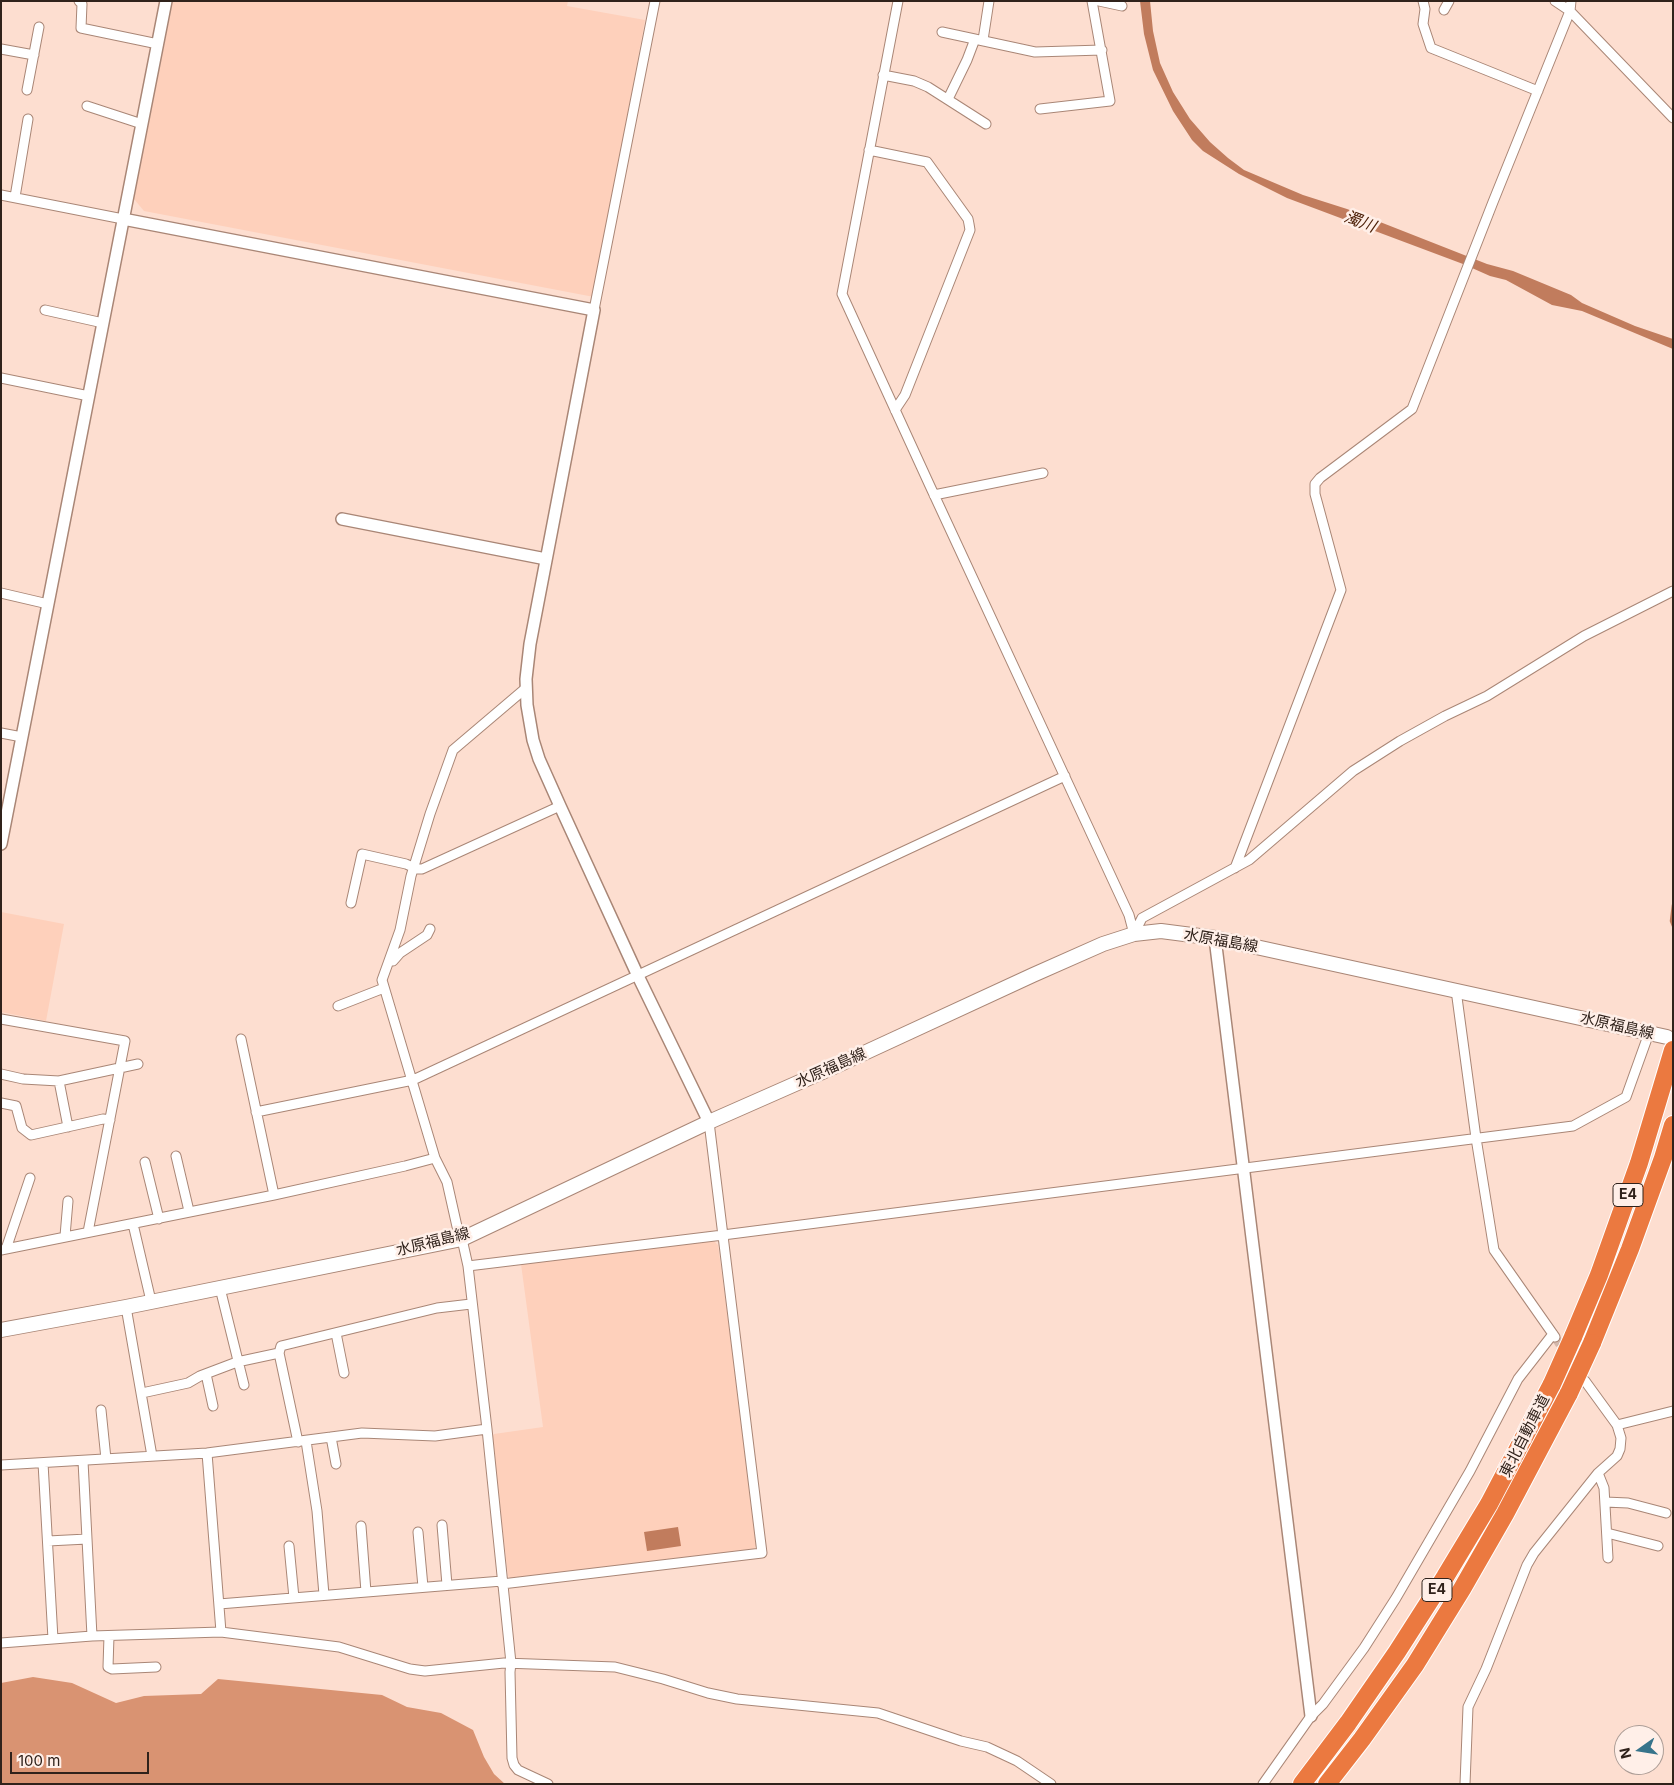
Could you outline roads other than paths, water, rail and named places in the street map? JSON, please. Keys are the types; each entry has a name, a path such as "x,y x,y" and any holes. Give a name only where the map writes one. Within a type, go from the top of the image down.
{"highway":[{"name":"東北自動車道","path":"1302,1784 1364,1699 1445,1578 1489,1504 1552,1384 1599,1274 1639,1163 1670,1044"},
{"name":"東北自動車道","path":"1327,1784 1415,1665 1505,1514 1569,1393 1592,1343 1630,1249 1673,1125"}],"main road":[{"name":"水原福島線","path":"1,1330 126,1307 462,1238 709,1122 1042,971 1102,944 1134,934 1161,932 1214,938 1650,1033 1670,1044"}],"street":[{"path":"79,1 82,4 81,28 158,44"},
{"path":"1,844 166,1"},
{"path":"219,1604 502,1582 762,1553 709,1122 638,976 539,759 533,740 527,705 526,688 530,644 655,1"},
{"path":"898,1 842,294 1129,915 1134,934"},
{"path":"948,99 979,40 989,1"},
{"path":"1040,109 1110,101 1092,1"},
{"path":"1099,1 1122,6"},
{"path":"1423,1 1425,10 1423,24 1432,48 1538,91"},
{"path":"1444,10 1449,1"},
{"path":"1555,1 1570,11 1673,118"},
{"path":"1235,868 1341,590 1315,494 1315,484 1320,478 1412,409 1570,11 1571,1"},
{"path":"27,90 39,27"},
{"path":"942,32 1035,52 1102,50"},
{"path":"1,49 34,54"},
{"path":"883,75 928,87 986,124"},
{"path":"87,106 142,124"},
{"path":"15,197 28,119"},
{"path":"869,150 927,162 968,218 970,230 905,395 895,410"},
{"path":"1,195 594,310"},
{"path":"45,310 103,323"},
{"path":"1,378 89,396"},
{"path":"934,495 1043,473"},
{"path":"342,520 546,559"},
{"path":"1134,934 1142,918 1249,860 1353,771 1400,741 1445,716 1487,696 1584,636 1673,591"},
{"path":"1,593 48,604"},
{"path":"526,688 454,750 430,814 413,868 400,930 383,977 384,988 435,1158 447,1182 468,1266 511,1663 511,1748 514,1765 518,1770 548,1784"},
{"path":"1,733 22,737"},
{"path":"256,1112 412,1080 1065,776"},
{"path":"351,903 362,854 422,869 560,806"},
{"path":"390,961 393,961 400,953 427,935 430,929"},
{"path":"1214,938 1311,1716"},
{"path":"338,1006 384,988"},
{"path":"1266,1783 1311,1716 1323,1704 1364,1648 1396,1598 1470,1471 1518,1379 1554,1335 1494,1250 1476,1138 1456,990"},
{"path":"1,1019 125,1041 88,1232"},
{"path":"468,1266 1573,1126 1626,1097 1650,1033"},
{"path":"241,1039 274,1195"},
{"path":"1,1074 23,1079 59,1081 138,1064"},
{"path":"59,1081 68,1127"},
{"path":"1,1103 16,1106 22,1128 31,1134 103,1119 110,1120"},
{"path":"176,1156 189,1211"},
{"path":"4,1249 274,1195 435,1158"},
{"path":"145,1162 159,1218"},
{"path":"4,1249 30,1178"},
{"path":"65,1236 68,1201"},
{"path":"133,1224 151,1301"},
{"path":"220,1288 244,1385"},
{"path":"324,1595 317,1511 302,1442 279,1353 281,1346 437,1308 472,1304"},
{"path":"126,1307 152,1456"},
{"path":"336,1333 344,1373"},
{"path":"142,1393 188,1384 206,1374 238,1362 279,1353"},
{"path":"206,1374 213,1406"},
{"path":"1465,1784 1468,1707 1486,1669 1527,1565 1534,1553 1598,1473 1617,1456 1620,1449 1621,1438 1617,1425 1585,1381"},
{"path":"101,1410 106,1459"},
{"path":"1617,1425 1673,1411"},
{"path":"1,1465 207,1453 331,1437 381,1433 435,1436 487,1429"},
{"path":"331,1437 336,1464"},
{"path":"207,1453 221,1632"},
{"path":"83,1461 92,1636"},
{"path":"43,1463 54,1639"},
{"path":"1598,1473 1604,1488 1608,1558"},
{"path":"1605,1502 1628,1502 1666,1513"},
{"path":"442,1525 447,1585"},
{"path":"360,1526 366,1592"},
{"path":"418,1532 423,1587"},
{"path":"1607,1533 1658,1546"},
{"path":"48,1541 87,1539"},
{"path":"289,1546 294,1598"},
{"path":"1,1643 92,1636 221,1632 339,1647 410,1669 425,1671 511,1663 614,1667 737,1699 878,1713 961,1741 987,1747 1017,1761 1051,1784"},
{"path":"110,1636 108,1667 112,1669 156,1667"}],"water":[{"name":"濁川","path":"1140,1 1150,1 1153,31 1160,63 1173,92 1190,119 1210,142 1244,170 1303,195 1347,209 1487,264 1513,271 1571,295 1582,303 1635,326 1673,339 1673,349 1582,311 1552,305 1506,280 1490,276 1463,264 1287,198 1239,174 1203,151 1192,140 1173,111 1153,70 1144,34"},
{"path":"678,1527 681,1546 647,1551 644,1532"}],"waterway":[{"path":"1673,905 1671,921 1673,926"}],"tunnel":[{"path":"1555,1337 1579,1373"}]}
